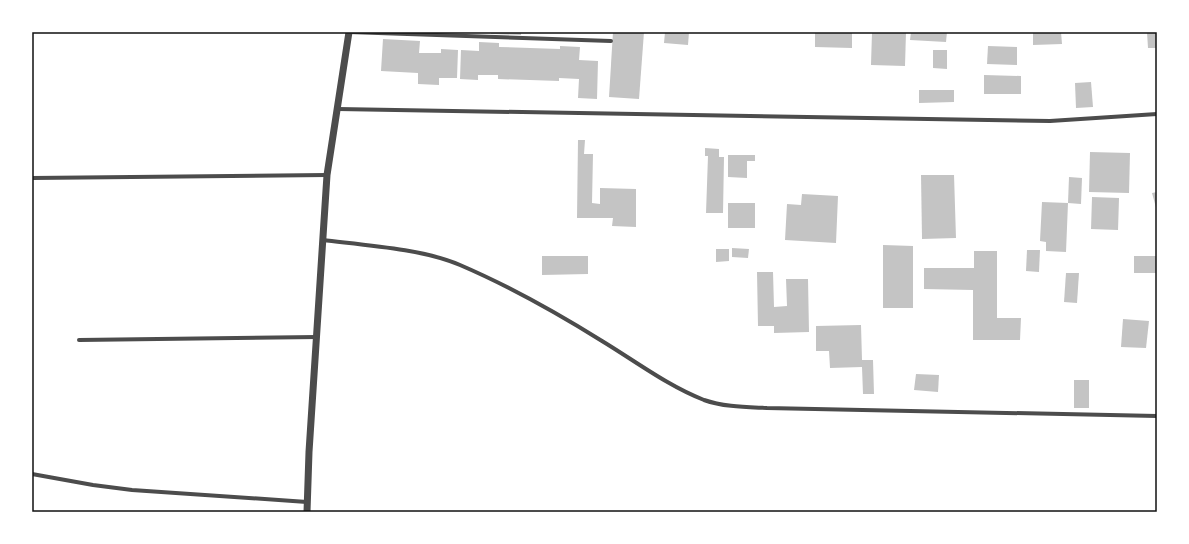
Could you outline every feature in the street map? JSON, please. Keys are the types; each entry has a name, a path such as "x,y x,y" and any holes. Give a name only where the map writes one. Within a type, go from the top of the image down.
{"street":[{"path":"307,512 327,175 349,32 611,41"},
{"path":"338,108 1050,121 1157,114"},
{"path":"32,178 327,175"},
{"path":"324,240 420,254 459,264 583,329 686,391 705,400 722,405 783,409 1157,416"},
{"path":"79,340 317,337"},
{"path":"32,474 93,485 132,490 307,502"}],"building":[{"path":"491,32 521,32 521,35 491,34"},
{"path":"613,32 644,32 639,99 609,97"},
{"path":"665,32 689,32 688,45 664,43"},
{"path":"815,32 852,32 852,48 815,47"},
{"path":"872,32 906,32 905,66 871,65"},
{"path":"911,32 947,32 946,42 910,40"},
{"path":"1033,32 1061,32 1062,44 1033,45"},
{"path":"1147,32 1157,32 1157,48 1148,48"},
{"path":"383,39 420,41 419,53 441,53 441,49 458,50 457,78 439,78 439,85 418,84 418,73 381,71"},
{"path":"479,42 499,43 499,47 560,49 560,46 580,47 579,60 598,61 597,99 578,98 579,79 559,78 559,81 498,79 498,75 478,75 478,80 460,79 461,50 479,51"},
{"path":"988,46 1017,47 1017,65 987,64"},
{"path":"933,50 947,50 947,69 933,68"},
{"path":"984,75 1021,76 1021,94 984,94"},
{"path":"1091,82 1093,107 1076,108 1075,83"},
{"path":"919,90 954,90 954,102 919,103"},
{"path":"578,140 585,140 584,154 593,154 592,203 600,204 600,188 636,189 636,227 612,226 613,218 577,218"},
{"path":"705,148 719,149 719,157 724,157 723,213 706,213 708,156 705,156"},
{"path":"1090,152 1130,153 1129,193 1089,192"},
{"path":"728,155 755,155 755,161 747,161 747,178 728,177"},
{"path":"921,175 954,175 956,238 922,239"},
{"path":"1069,177 1082,178 1081,204 1068,203"},
{"path":"1157,192 1157,211 1152,193"},
{"path":"802,194 838,196 836,243 785,240 787,204 801,205"},
{"path":"1092,197 1119,198 1118,230 1091,229"},
{"path":"1042,202 1068,203 1066,252 1046,251 1046,242 1040,241"},
{"path":"728,203 755,203 755,228 728,228"},
{"path":"883,245 913,246 913,308 883,308"},
{"path":"732,248 749,249 748,258 732,257"},
{"path":"716,249 729,249 729,261 716,262"},
{"path":"1027,250 1040,250 1039,272 1026,271"},
{"path":"974,251 997,251 997,318 1021,318 1020,340 973,340 973,290 924,289 924,268 974,268"},
{"path":"542,256 588,256 588,274 542,275"},
{"path":"1134,256 1157,256 1157,273 1134,273"},
{"path":"757,272 773,272 774,307 787,306 786,279 808,279 809,332 774,333 774,326 758,326"},
{"path":"1066,273 1079,273 1077,303 1064,302"},
{"path":"1123,319 1149,321 1146,348 1121,347"},
{"path":"861,325 862,360 873,360 874,394 863,394 862,367 830,368 829,351 816,351 816,326"},
{"path":"916,374 939,375 938,392 914,390"},
{"path":"1074,380 1089,380 1089,408 1074,408"}]}
